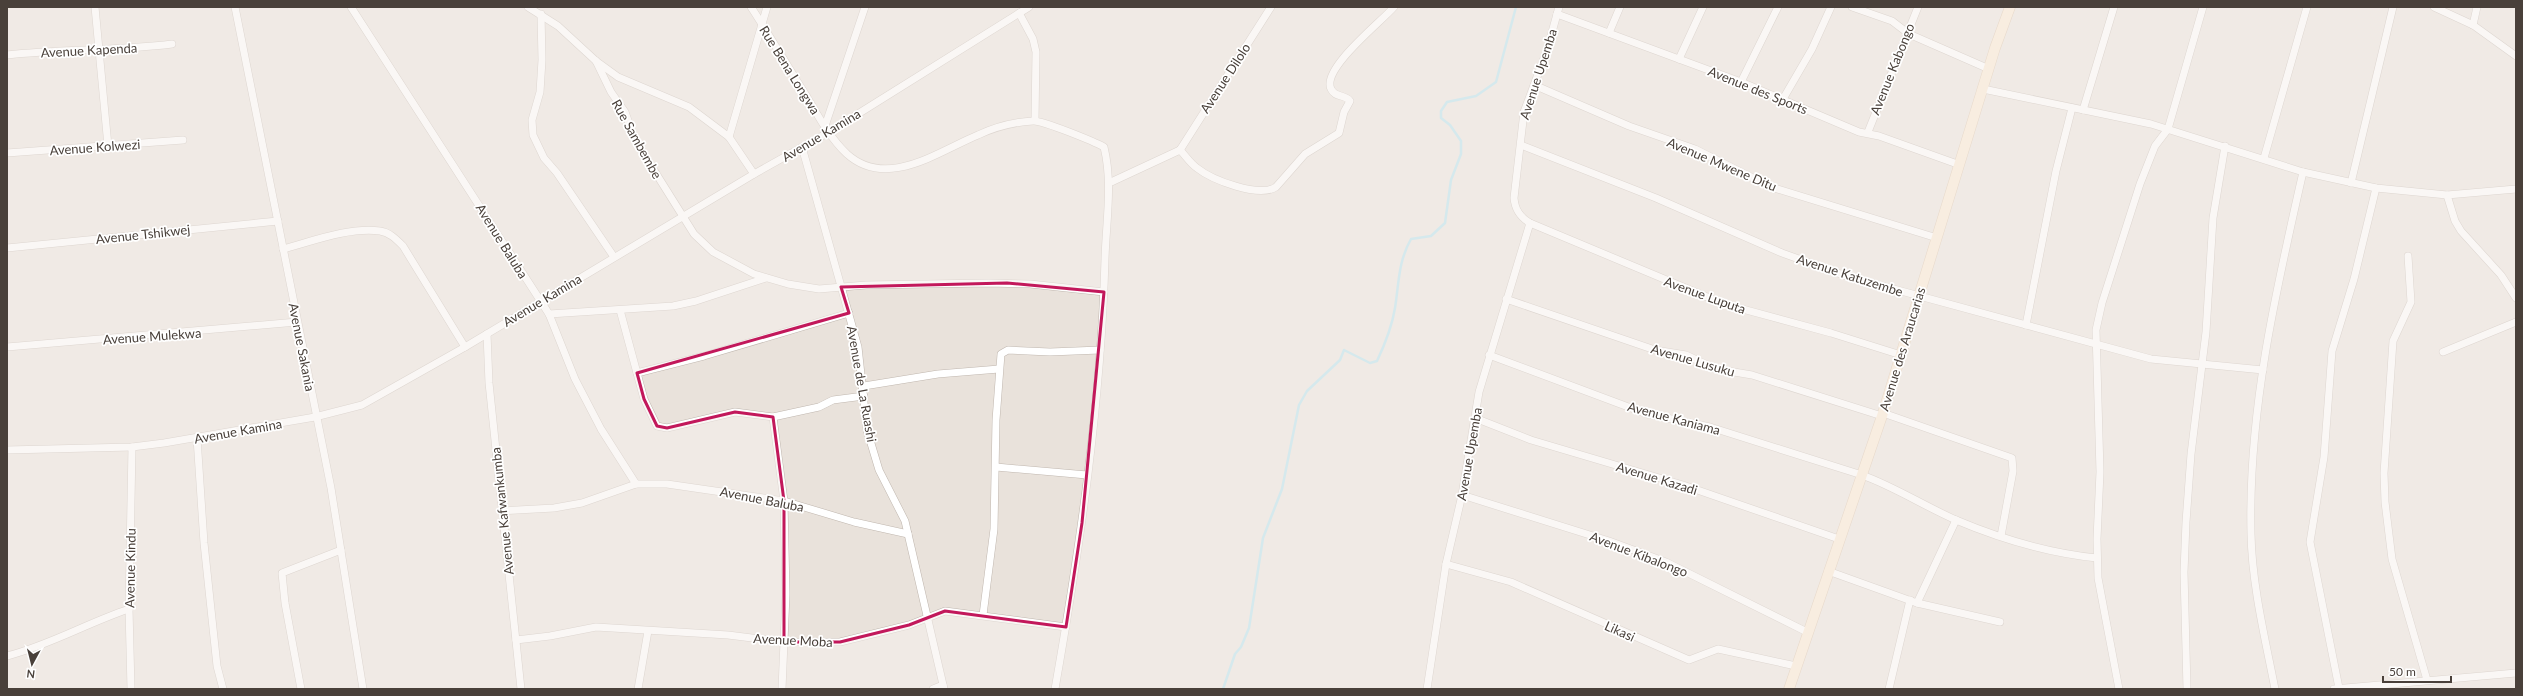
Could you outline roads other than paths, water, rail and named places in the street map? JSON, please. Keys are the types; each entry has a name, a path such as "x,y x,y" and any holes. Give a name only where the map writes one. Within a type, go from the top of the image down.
{"street":[{"path":"95,7 108,146"},
{"name":"Avenue Sakania","path":"235,7 278,220 315,417 331,488 363,689"},
{"name":"Avenue Baluba","path":"351,7 540,301 550,314 575,379 601,429 636,484"},
{"path":"528,7 558,26 596,61 631,83 690,106 729,137 754,174"},
{"name":"Rue Bena Longwa","path":"751,7 827,129 847,154 863,163 890,169 918,163 978,134 1008,124 1035,120"},
{"path":"729,137 767,7"},
{"path":"827,129 865,7"},
{"name":"Avenue Kamina","path":"7,450 132,446 197,438 350,410 374,400 487,334 682,216 802,147 827,129 1029,7"},
{"name":"Avenue Dilolo","path":"1180,150 1271,7"},
{"path":"1109,183 1180,150 1196,168 1214,178 1258,191 1272,190 1305,154 1339,133 1350,101 1347,98 1335,95 1331,90 1329,79 1331,73 1341,59 1394,7"},
{"path":"1609,32 1620,7"},
{"path":"1679,59 1703,7"},
{"path":"1741,82 1778,7"},
{"path":"1783,99 1831,7"},
{"path":"1852,7 1892,21 1906,32 1989,69"},
{"name":"Avenue Kabongo","path":"1868,132 1906,32 1918,7"},
{"name":"Avenue des Araucarias","path":"1789,689 1807,632 1882,415 1989,69 2010,7"},
{"path":"2083,110 2114,7"},
{"path":"2119,689 2098,578 2097,558 2100,472 2095,343 2102,303 2140,184 2155,146 2168,129 2203,7"},
{"path":"2264,158 2306,7"},
{"path":"2351,183 2393,7"},
{"path":"2434,7 2473,25 2516,56"},
{"path":"2473,25 2477,7"},
{"name":"Avenue des Sports","path":"1558,10 1609,32 1783,99 1859,132 1868,132 1960,165"},
{"name":"Avenue Upemba","path":"1517,212 1514,198 1521,145 1522,124 1547,50 1558,10"},
{"path":"1019,13 1033,39 1036,52 1035,120 1104,147 1109,183 1100,350 1087,475 1066,627 1055,689"},
{"path":"541,14 542,60 540,92 532,120 534,135 544,158 557,173 614,257"},
{"name":"Avenue Kapenda","path":"7,55 56,50 128,49 172,44"},
{"name":"Rue Sambembe","path":"596,61 611,92 625,112 635,140 694,234 713,252 740,268 766,278 800,287 819,289 841,287 1007,283 1104,292"},
{"name":"Avenue Mwene Ditu","path":"1534,85 1629,126 1695,149 1771,187 1937,238"},
{"path":"1983,89 2168,129 2264,158 2303,172 2376,188 2447,195 2516,189"},
{"path":"2026,325 2056,171 2072,108"},
{"name":"Avenue Kolwezi","path":"7,153 183,140"},
{"name":"Avenue Katuzembe","path":"1521,145 1656,198 1782,253 1841,274 1918,297 2151,359 2263,370"},
{"path":"2187,689 2184,552 2191,454 2202,364 2213,218 2225,146"},
{"name":"Avenue de La Ruashi","path":"802,147 858,347 864,386 867,430 875,459 902,514 908,534 929,616 943,687"},
{"path":"2275,689 2256,580 2251,532 2255,434 2272,314 2303,172"},
{"path":"2339,688 2310,542 2324,457 2332,351 2354,279 2376,188"},
{"path":"2447,195 2455,221 2461,231 2513,286 2516,298"},
{"name":"Avenue Luputa","path":"1517,212 1530,223 1724,304 1831,333 1901,355"},
{"name":"Avenue Tshikwej","path":"7,248 278,220"},
{"name":"Avenue Upemba","path":"1427,689 1446,564 1462,495 1475,418 1489,355 1530,223"},
{"path":"283,249 326,237 350,233 381,231 388,234 403,246 465,347"},
{"path":"2408,256 2411,302 2393,341 2384,473 2385,502 2392,559 2427,680"},
{"path":"550,314 678,305 766,278"},
{"name":"Avenue Lusuku","path":"1506,298 1655,350 1686,355 1716,369 1752,375 1882,415 2012,458 2013,471 2001,536"},
{"path":"620,310 644,399 657,426 667,428 735,412 773,417 819,407 826,402 864,396"},
{"path":"637,373 704,356 849,313"},
{"name":"Avenue Mulekwa","path":"7,347 297,322"},
{"path":"2443,352 2516,322"},
{"name":"Avenue Kafwankumba","path":"487,334 489,383 520,689"},
{"path":"983,615 994,529 999,369 1001,354 1005,350 1100,350"},
{"name":"Avenue Kaniama","path":"1489,355 1647,414 1710,427 1862,475 1956,520 2001,536 2056,553 2097,558"},
{"path":"864,386 938,374 999,369"},
{"path":"773,417 784,501 784,642 782,689"},
{"name":"Avenue Kazadi","path":"1475,418 1531,440 1676,483 1839,539"},
{"path":"197,438 204,543 217,666 223,689"},
{"name":"Avenue Kindu","path":"131,689 129,609 132,446"},
{"path":"996,467 1087,475"},
{"name":"Avenue Baluba","path":"501,511 554,508 582,503 636,484 696,487 784,501 854,522 908,534"},
{"name":"Avenue Kibalongo","path":"1462,495 1609,541 1666,562 1807,632"},
{"path":"1917,603 1956,520"},
{"path":"301,689 285,603 282,573 341,550"},
{"name":"Likasi","path":"1446,564 1511,582 1689,660 1718,649 1796,666"},
{"path":"1828,572 1917,603 2000,622"},
{"path":"1890,689 1910,600"},
{"path":"7,656 45,645 129,609"},
{"name":"Avenue Moba","path":"516,640 596,628 784,642 840,642 909,625 945,611 1066,627"},
{"path":"638,689 648,631"},
{"path":"2334,689 2385,687 2427,680 2516,673"},
{"path":"933,689 943,687"}],"waterway":[{"path":"1223,689 1235,654 1241,647 1249,628 1263,538 1282,489 1299,405 1307,391 1340,360 1344,350 1370,363 1377,361 1392,322 1401,264 1411,239 1431,236 1445,223 1451,180 1461,154 1461,141 1450,125 1441,118 1441,111 1447,102 1476,96 1496,82 1516,7"}]}
